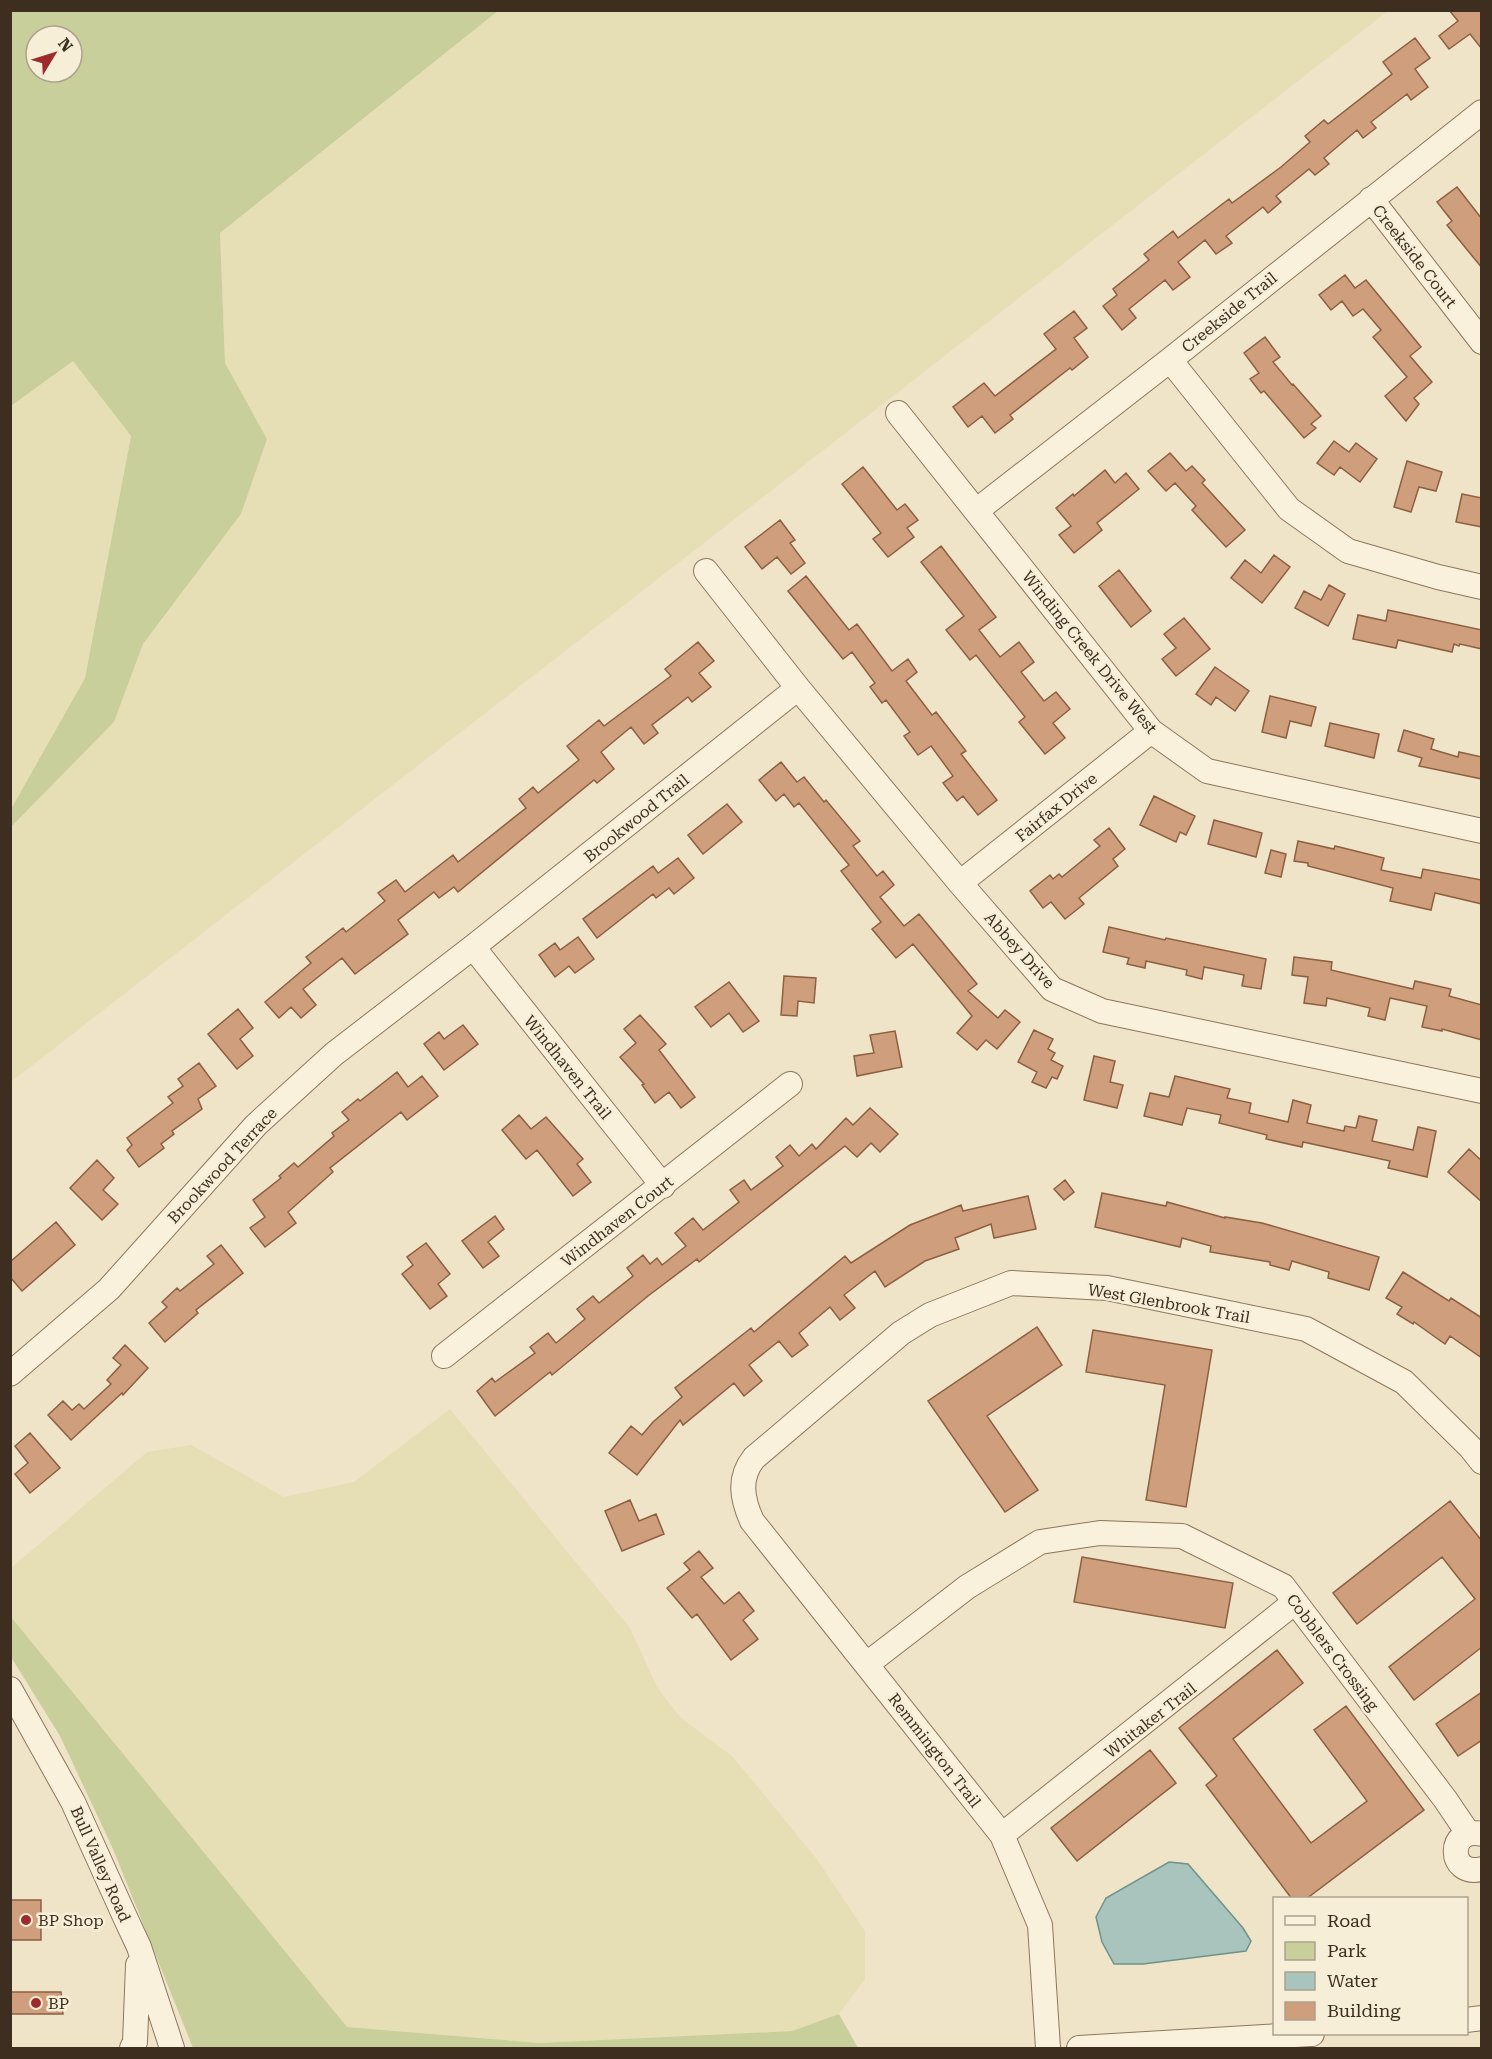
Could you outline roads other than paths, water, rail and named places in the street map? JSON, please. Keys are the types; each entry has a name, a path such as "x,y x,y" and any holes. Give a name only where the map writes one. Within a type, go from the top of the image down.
{"street":[{"name":"Creekside Trail","path":"976,511 1482,112"},
{"name":"Creekside Court","path":"1371,199 1482,342"},
{"path":"1170,360 1288,510 1348,551 1482,587"},
{"name":"Winding Creek Drive West","path":"898,413 1151,731 1207,771 1482,831"},
{"name":"Abbey Drive","path":"706,571 798,688 960,883 1052,989 1102,1011 1482,1091"},
{"name":"Brookwood Trail","path":"473,947 798,688"},
{"name":"Fairfax Drive","path":"960,883 1151,731"},
{"name":"Windhaven Trail","path":"473,947 663,1186"},
{"name":"Brookwood Terrace","path":"10,1374 109,1289 256,1125 334,1054 473,947"},
{"name":"Windhaven Court","path":"444,1356 790,1084"},
{"name":"West Glenbrook Trail","path":"743,1487 744,1474 754,1458 901,1334 930,1315 1011,1283 1107,1288 1306,1329 1404,1382 1470,1447 1482,1462"},
{"name":"Remmington Trail","path":"743,1487 746,1508 752,1521 1002,1835 1040,1925 1048,2049"},
{"name":"Cobblers Crossing","path":"867,1664 967,1587 1040,1542 1100,1533 1182,1536 1283,1586 1445,1799 1475,1834 1462,1837 1455,1848 1457,1861 1467,1870 1482,1869"},
{"name":"Whitaker Trail","path":"1002,1835 1296,1602"},
{"name":"Bull Valley Road","path":"10,1689 73,1802 139,1947 172,2049"},
{"path":"132,2049 135,2042 139,1947"},
{"path":"1079,2049 1296,2035"}],"water":[{"path":"1169,1862 1188,1864 1243,1928 1251,1941 1246,1951 1143,1964 1114,1964 1102,1942 1096,1917 1106,1898"}],"place":[{"name":"BP Shop","path":"26,1920"},
{"name":"BP","path":"36,2003"}]}
